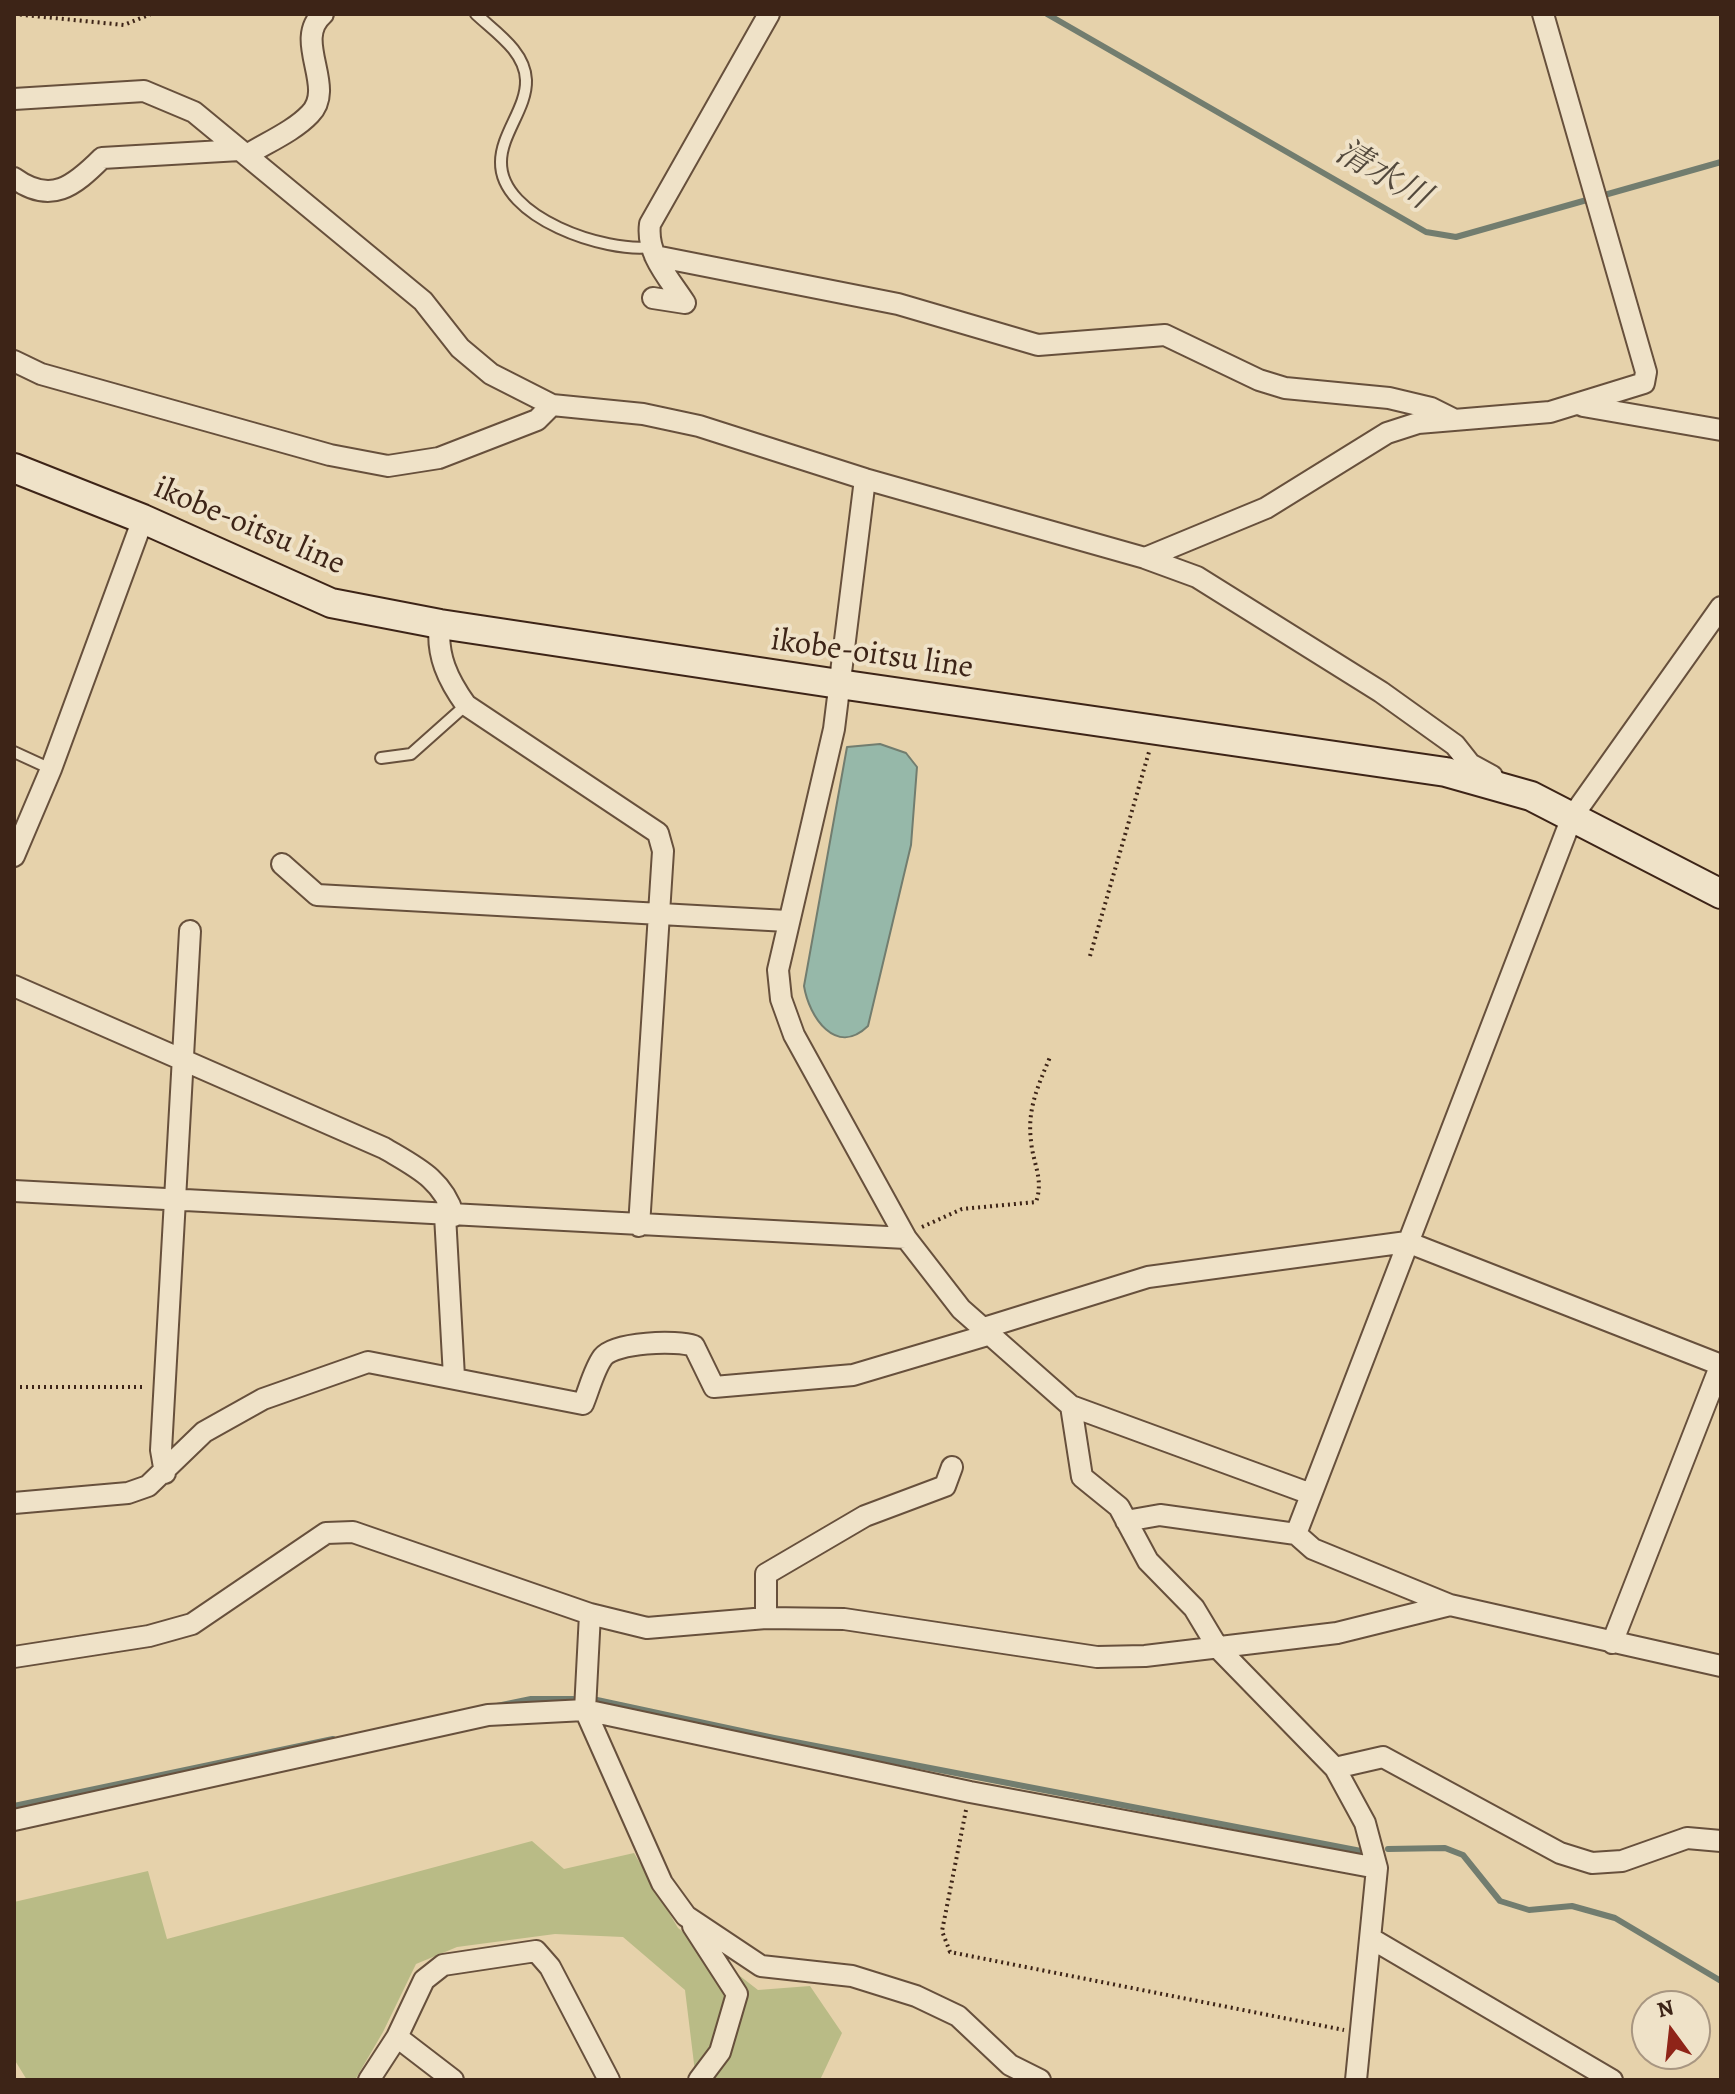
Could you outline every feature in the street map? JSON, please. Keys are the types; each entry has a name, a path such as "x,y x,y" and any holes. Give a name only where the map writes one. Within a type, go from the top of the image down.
{"main road":[{"name":"ikobe-oitsu line","path":"14,468 143,519 331,603 440,624 1446,772 1531,796 1721,894"}],"street":[{"path":"14,178 30,190 59,192 83,177 102,158 244,152 311,114 321,94 311,44 318,18 323,14"},
{"path":"653,298 685,303 653,252 650,224 769,14"},
{"path":"1145,558 1266,508 1387,433 1418,423 1550,412 1636,388 1644,383 1646,372 1543,14"},
{"path":"14,99 144,91 194,112 423,301 460,348 491,374 552,405 643,414 699,426 865,479 1145,558 1197,577 1381,692 1455,745 1470,764 1531,796"},
{"path":"653,252 898,304 1038,345 1165,335 1259,380 1285,388 1389,398 1431,408 1455,420"},
{"path":"14,361 41,374 315,451 388,466 439,458 537,420 552,405"},
{"path":"1579,405 1676,425 1721,430"},
{"path":"865,479 834,729 778,970 781,999 794,1035 906,1238 961,1309 1071,1406 1311,1494"},
{"path":"14,856 51,769 143,519"},
{"path":"1296,1534 1572,817 1721,607"},
{"path":"440,624 438,643 449,682 466,705 658,833 663,851 639,1226"},
{"path":"282,864 317,895 787,921"},
{"path":"165,1473 161,1450 190,931"},
{"path":"14,986 384,1148 430,1176 448,1195 454,1377"},
{"path":"14,1191 906,1238"},
{"path":"14,1503 128,1493 148,1486 165,1473 181,1452 204,1432 263,1399 368,1362 583,1404 603,1357 613,1349 679,1341 694,1346 714,1387 853,1375 1148,1277 1407,1242 1721,1364 1612,1643"},
{"path":"1071,1406 1082,1477 1119,1507 1148,1561 1194,1608 1218,1648 1335,1768 1365,1823 1377,1868 1356,2080"},
{"path":"766,1618 766,1574 865,1516 945,1486 952,1467"},
{"path":"1126,1521 1160,1515 1296,1534 1313,1549 1450,1605 1721,1666"},
{"path":"14,1657 149,1636 192,1624 326,1533 353,1532 404,1547 590,1614 647,1628 766,1618 844,1619 1097,1657 1218,1648 1337,1633 1450,1605"},
{"path":"590,1614 585,1710 662,1883 737,1994 720,2052 699,2080"},
{"path":"14,1820 488,1715 585,1710 970,1792 1377,1868"},
{"path":"1335,1768 1383,1757 1560,1853 1592,1863 1622,1861 1687,1838 1721,1841"},
{"path":"686,1916 761,1966 852,1976 916,1996 958,2016 1010,2065 1040,2080"},
{"path":"1372,1939 1612,2080"},
{"path":"369,2080 397,2037 424,1980 443,1965 536,1951 550,1967 609,2080"},
{"path":"397,2037 453,2080"}],"lane":[{"path":"476,14 520,56 526,80 501,161 510,194 550,225 631,250 653,252"},
{"path":"381,758 411,754 466,705"},
{"path":"14,752 51,769"}],"path":[{"path":"14,14 124,25 151,14"},
{"path":"1090,956 1155,730"},
{"path":"906,1238 926,1224 962,1209 1036,1202 1041,1187 1031,1141 1030,1105 1050,1057"},
{"path":"14,1387 165,1386"},
{"path":"970,1792 942,1931 950,1952 1361,2034"}],"green space":[{"path":"532,1841 564,1869 634,1853 678,1928 758,1990 810,1986 842,2033 820,2080 696,2080 685,1990 623,1937 555,1934 457,1947 416,1964 383,2032 355,2080 27,2080 14,2059 14,1902 148,1871 167,1939"}],"shaded area":[{"path":"880,744 906,753 917,767 911,845 868,1026 845,1037 835,1035 818,1020 804,986 847,747"}],"waterway":[{"name":"清水川","path":"1047,14 1426,232 1456,237 1721,162"},
{"path":"497,1706 531,1699 573,1699"},
{"path":"597,1700 774,1738 1361,1851"},
{"path":"14,1806 333,1739"},
{"path":"1388,1849 1445,1848 1463,1855 1500,1901 1529,1910 1572,1906 1615,1918 1721,1981"}]}
